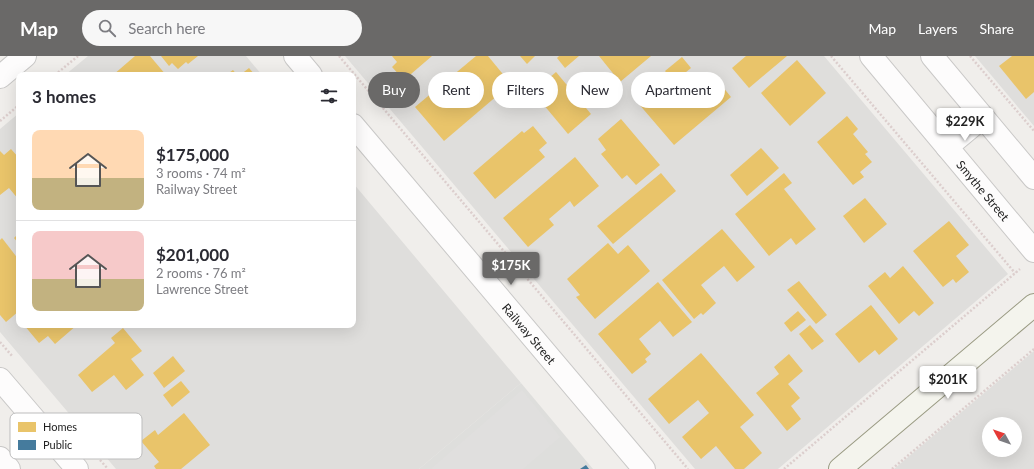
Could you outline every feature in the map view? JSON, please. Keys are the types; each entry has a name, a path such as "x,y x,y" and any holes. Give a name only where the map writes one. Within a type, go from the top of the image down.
{"main road":[{"path":"840,469 1034,305"}],"street":[{"path":"0,77 25,56"},
{"path":"295,56 308,72"},
{"name":"Smythe Street","path":"871,56 947,147 1029,258"},
{"path":"932,56 1034,178"},
{"path":"947,147 983,117"},
{"name":"Railway Street","path":"356,129 644,469"},
{"path":"0,379 29,413"},
{"path":"0,458 9,469"},
{"path":"68,459 77,469"}],"path":[{"path":"59,72 78,56"},
{"path":"339,56 353,72"},
{"path":"831,56 1015,273"},
{"path":"970,56 1034,131"},
{"path":"356,76 688,469"},
{"path":"0,121 16,108"},
{"path":"784,469 1015,273 1029,258"},
{"path":"892,469 1034,349"}],"shaded area":[{"path":"88,56 246,56 259,72 69,72"},
{"path":"345,56 824,56 1008,274 778,469 695,469 389,108 420,108 420,72 368,72 368,83"},
{"path":"975,56 1034,56 1034,126"},
{"path":"16,116 16,328 356,328 356,187 521,383 419,469 116,469 108,459 142,459 142,413 69,413 0,332 0,129"},
{"path":"1034,351 1034,469 894,469"},
{"path":"521,383 593,469 419,469"},
{"path":"522,390 560,437 523,469 432,468"}],"building: Homes":[{"path":"135,56 150,56 163,72 116,72"},
{"path":"161,56 198,56 188,64 186,62 178,69 172,63 169,66"},
{"path":"392,56 432,56 413,72 397,72 392,67 397,62"},
{"path":"476,56 488,56 501,72 492,72 492,100 484,107 484,72 457,72"},
{"path":"520,56 535,56 527,64"},
{"path":"559,56 579,56 565,68 557,58"},
{"path":"599,56 651,56 623,79 623,72 612,72"},
{"path":"746,56 787,56 749,88 732,68"},
{"path":"1012,56 1034,56 1034,92 1026,99 999,66"},
{"path":"682,57 691,68 686,72 665,71"},
{"path":"797,60 826,93 790,126 761,93"},
{"path":"249,68 252,72 244,72"},
{"path":"558,74 566,84 566,108 586,108 591,114 568,134 546,108 558,108"},
{"path":"725,90 731,97 725,102"},
{"path":"428,96 428,108 483,108 444,141 416,108 420,108 420,103"},
{"path":"642,108 718,108 674,145"},
{"path":"847,116 858,129 853,134 868,152 865,154 872,162 860,172 864,177 853,185 817,142"},
{"path":"621,119 660,165 636,185 627,175 622,179 601,154 606,150 598,139"},
{"path":"533,126 547,143 539,150 545,157 495,199 473,173 522,131 524,133"},
{"path":"761,148 779,168 747,196 730,175"},
{"path":"11,149 16,155 16,196 9,188 0,195 0,151 4,155"},
{"path":"575,157 599,186 574,207 570,201 549,219 554,225 528,247 503,218"},
{"path":"661,173 676,191 613,244 597,226"},
{"path":"784,173 792,183 784,189 816,229 796,245 791,238 769,256 735,214"},
{"path":"865,198 887,224 864,243 843,216"},
{"path":"949,221 969,245 956,256 969,272 956,283 953,279 943,287 913,251"},
{"path":"722,229 755,267 737,282 724,266 701,285 716,303 703,315 701,313 694,319 662,280"},
{"path":"2,238 16,256 16,314 6,322 0,315 0,240"},
{"path":"608,243 618,254 628,245 650,271 595,319 576,297 580,295 567,279"},
{"path":"903,266 934,303 919,316 914,311 899,324 868,286 885,272 890,278"},
{"path":"799,281 827,315 816,324 787,290"},
{"path":"658,282 692,322 673,337 660,321 639,339 651,354 645,359 647,362 632,374 598,334"},
{"path":"871,305 898,339 879,355 875,350 859,363 835,334"},
{"path":"798,311 806,320 791,332 784,323"},
{"path":"810,325 824,341 812,350 799,334"},
{"path":"26,328 74,328 55,344 48,336 39,343"},
{"path":"123,328 142,351 131,359 144,375 126,390 114,375 92,392 78,375 115,343 111,338"},
{"path":"701,353 754,415 740,427 762,453 744,469 735,469 716,446 701,459 682,437 709,413 698,400 669,424 648,399"},
{"path":"789,354 803,371 788,384 800,398 791,406 801,419 787,431 756,393 779,374 774,367"},
{"path":"173,356 185,371 164,388 153,373"},
{"path":"181,381 190,392 172,407 163,395"},
{"path":"184,413 210,445 181,469 156,469 154,466 159,462 142,442 142,440 155,430 158,435"}],"building: Public":[{"path":"586,465 589,469 580,469"}]}
